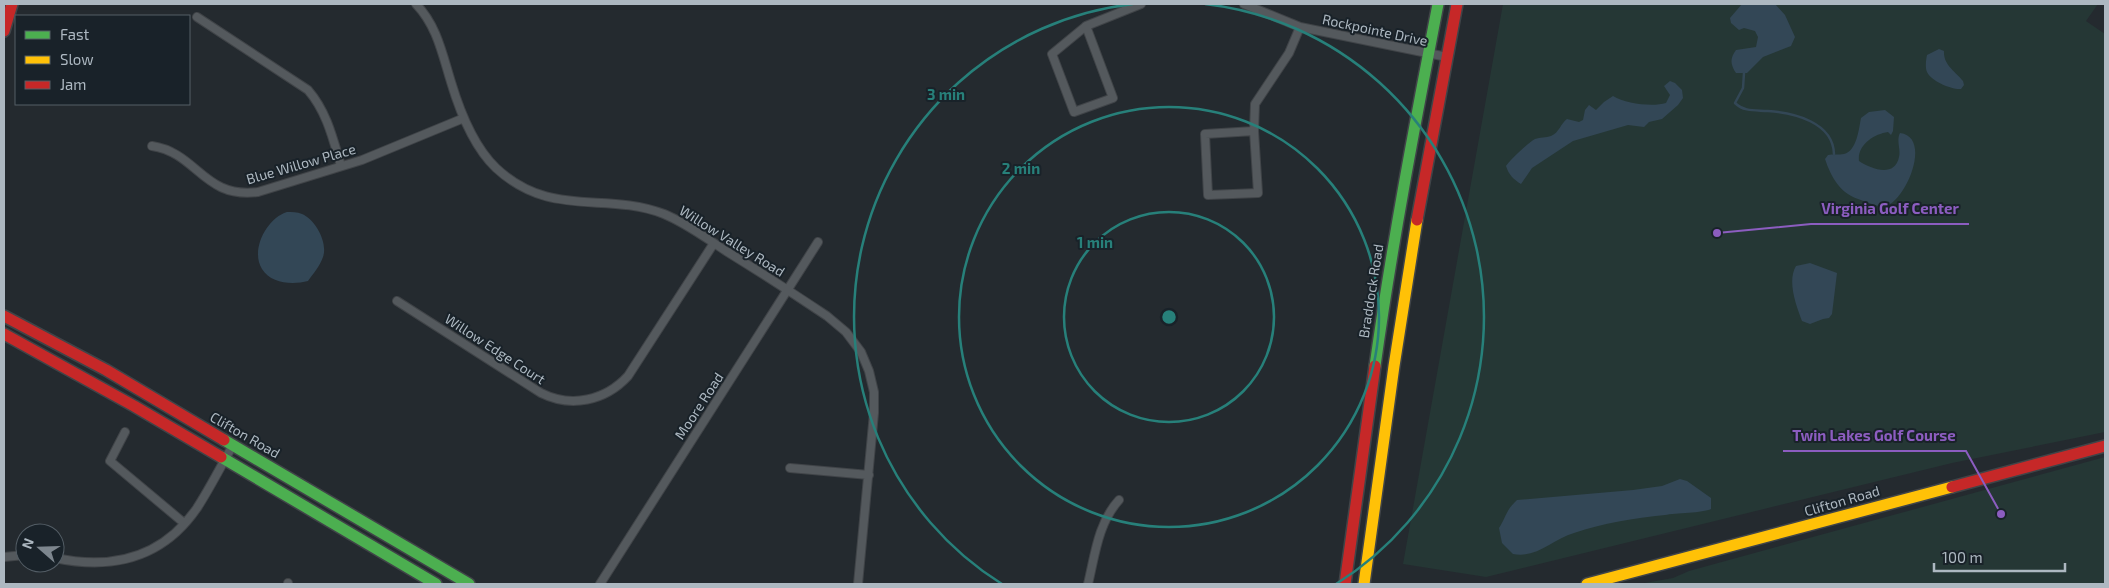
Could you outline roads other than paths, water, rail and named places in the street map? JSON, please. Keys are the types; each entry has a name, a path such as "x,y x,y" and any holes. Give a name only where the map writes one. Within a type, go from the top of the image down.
{"main road":[{"path":"4,30 12,4"},
{"name":"Braddock Road","path":"1345,584 1386,288 1438,4"},
{"path":"1364,584 1383,433 1413,238 1457,4"},
{"name":"Clifton Road","path":"4,316 106,370 469,584"},
{"path":"4,334 131,404 436,584"},
{"name":"Clifton Road","path":"1587,584 2105,446"}],"street":[{"name":"Willow Valley Road","path":"416,4 426,17 438,39 457,102 464,118 483,152 497,168 516,183 544,196 562,201 626,205 651,210 678,221 788,290 840,326 854,342 866,362 872,382 875,403 858,584"},
{"path":"1086,26 1113,98 1074,112 1052,54 1086,26 1141,4"},
{"name":"Rockpointe Drive","path":"1244,4 1300,27 1446,58"},
{"path":"197,17 308,90 316,99 327,120 341,166"},
{"path":"1254,131 1205,134 1208,195 1258,193 1254,131 1255,104 1289,53 1300,27"},
{"name":"Blue Willow Place","path":"152,146 171,151 180,156 211,183 222,189 234,193 258,192 341,166 464,118"},
{"name":"Moore Road","path":"600,584 818,242"},
{"name":"Willow Edge Court","path":"397,302 541,394 563,401 587,400 609,392 628,376 714,243"},
{"path":"125,432 110,461 184,523"},
{"path":"65,560 90,564 111,563 144,553 165,541 196,509 234,445"},
{"path":"790,468 869,475"},
{"path":"1088,584 1102,524 1109,511 1119,500"}],"water":[{"path":"1742,4 1775,4 1785,15 1795,37 1791,46 1763,57 1747,73 1736,73 1731,61 1734,53 1736,50 1756,47 1758,37 1755,31 1744,28 1739,30 1731,23 1730,18"},
{"path":"1939,49 1944,51 1944,56 1950,68 1963,81 1964,85 1961,89 1942,84 1933,79 1927,72 1927,55"},
{"path":"1670,81 1682,90 1683,98 1662,119 1649,122 1644,127 1628,125 1573,141 1532,168 1521,184 1508,172 1506,166 1529,143 1535,139 1554,135 1567,119 1579,122 1583,120 1585,110 1589,105 1596,110 1613,96 1640,104 1654,105 1666,103 1670,95 1664,86"},
{"path":"1885,110 1894,117 1891,135 1888,132 1883,133 1868,141 1861,150 1859,161 1876,169 1888,170 1893,168 1897,164 1899,157 1898,139 1900,133 1910,137 1914,146 1915,157 1907,183 1900,194 1893,202 1882,206 1864,202 1846,193 1833,178 1825,159 1828,155 1844,154 1852,149 1857,139 1861,118 1869,112"},
{"path":"287,212 302,214 312,221 320,232 324,245 323,257 308,281 289,283 271,278 262,269 259,261 259,244 262,236 273,221"},
{"path":"1810,263 1837,273 1832,314 1829,318 1810,324 1802,321 1793,293 1792,279 1796,266"},
{"path":"1680,479 1687,481 1711,498 1711,509 1630,519 1596,526 1566,536 1529,554 1513,554 1502,543 1499,528 1508,510 1517,500 1633,490 1662,486"}],"waterway":[{"path":"1744,73 1743,88 1735,103 1746,109 1789,114 1810,121 1827,134 1832,143 1834,154"}],"place":[{"name":"Virginia Golf Center","path":"1717,233"},
{"name":"Twin Lakes Golf Course","path":"2001,514"}]}
